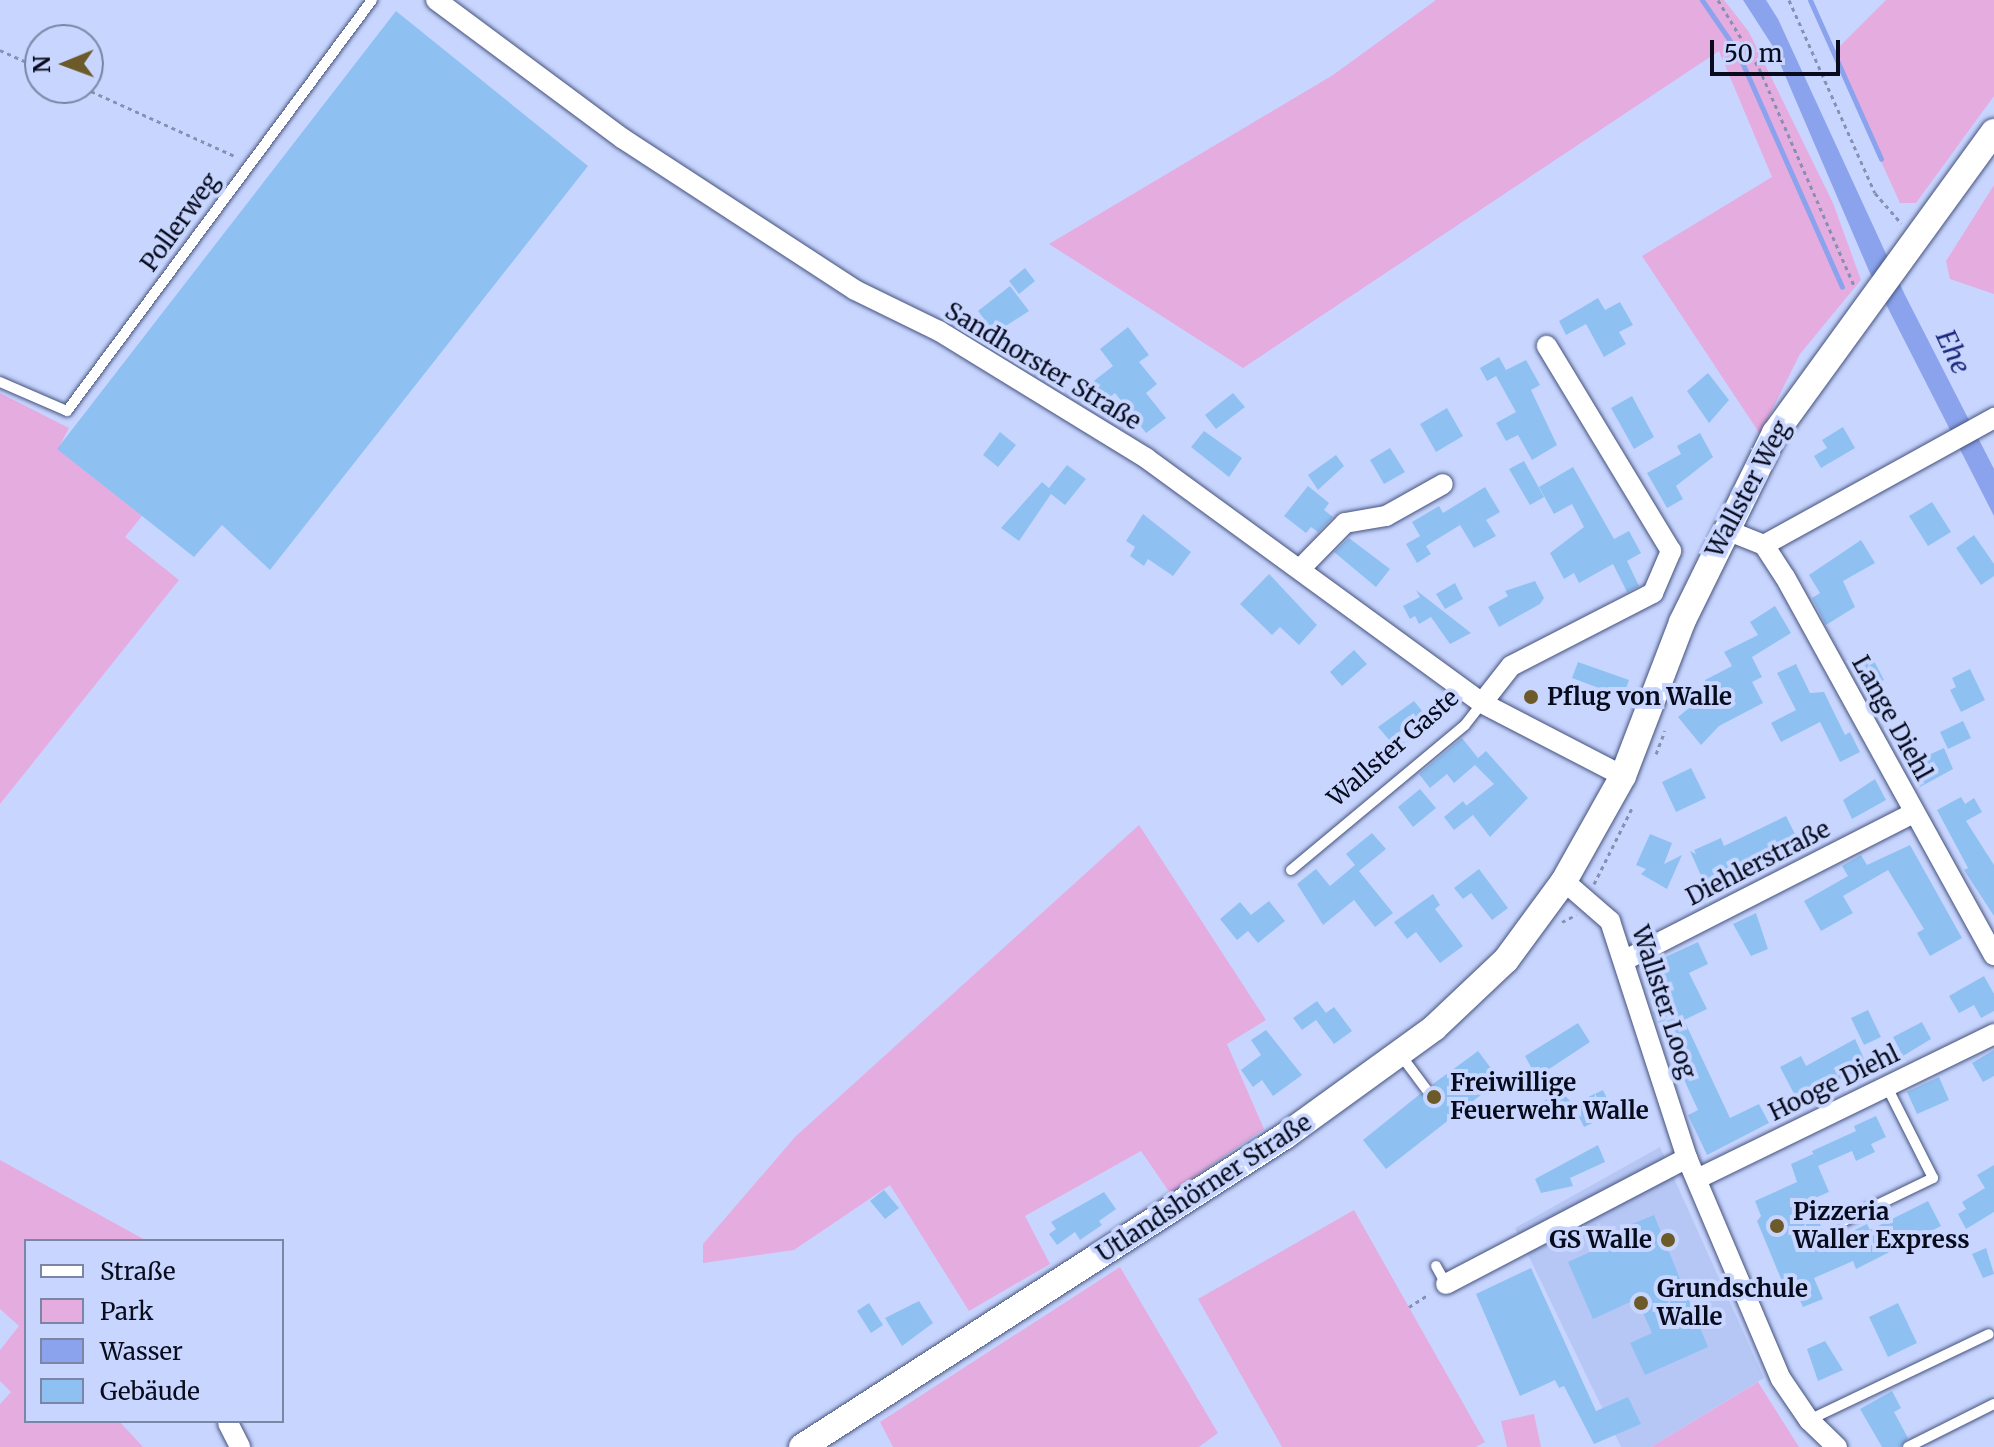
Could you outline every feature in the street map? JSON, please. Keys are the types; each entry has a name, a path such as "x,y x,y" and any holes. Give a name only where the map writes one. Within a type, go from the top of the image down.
{"street":[{"name":"Sandhorster Straße","path":"436,0 622,138 855,290 939,331 1146,458 1301,568 1482,703 1629,788"},
{"name":"Wallster Weg","path":"1564,881 1629,788 1724,529 1775,433 1994,132"},
{"name":"Wallster Gaste","path":"1482,703 1511,666 1653,593 1671,551 1547,346"},
{"path":"1724,529 1764,545 1990,421"},
{"path":"1301,568 1345,523 1386,516 1443,484"},
{"name":"Lange Diehl","path":"1764,545 1994,955"},
{"name":"Diehlerstraße","path":"1625,960 1914,813"},
{"name":"Wallster Loog","path":"1564,881 1588,898 1610,921 1687,1158 1781,1379 1809,1420 1837,1447"},
{"name":"Utlandshörner Straße","path":"802,1447 1205,1190 1400,1054 1506,960 1564,881"},
{"name":"Hooge Diehl","path":"1697,1179 1994,1034"},
{"path":"1441,1275 1687,1158"},
{"path":"228,1423 240,1447"}],"lane":[{"name":"Pollerweg","path":"0,382 67,411 248,163 372,0"},
{"name":"Wallster Gaste","path":"1291,870 1465,725 1482,703"},
{"path":"1400,1054 1426,1089"},
{"path":"1844,1221 1933,1178 1887,1087"},
{"path":"1809,1420 1989,1334"},
{"path":"1908,1447 1994,1404"}],"path":[{"path":"1718,0 1750,49 1839,245 1856,292 1859,314"},
{"path":"1789,0 1875,193 1889,215 1918,238"},
{"path":"0,50 24,61"},
{"path":"104,97 248,163"},
{"path":"1588,898 1629,788"},
{"path":"1409,1307 1441,1275"}],"shaded area":[{"name":"Grundschule Walle","path":"1660,1147 1764,1378 1651,1447 1621,1447 1515,1228"}],"green space":[{"path":"1436,0 1724,0 1749,32 1833,203 1861,280 1800,354 1760,434 1642,256 1772,177 1719,51 1243,368 1049,244 1333,75"},
{"path":"1886,0 1994,0 1994,96 1916,203 1900,203 1832,54"},
{"path":"1994,185 1994,294 1950,279 1946,261"},
{"path":"0,393 69,428 58,449 142,516 125,537 179,580 0,804"},
{"path":"1139,825 1266,1020 1227,1044 1264,1129 1170,1193 1141,1151 1025,1216 1050,1264 969,1311 890,1185 794,1250 703,1263 703,1244 795,1137"},
{"path":"0,1160 143,1239 24,1239 24,1423 121,1423 143,1447 0,1447 0,1404 11,1392 0,1381 0,1350 19,1326 0,1309"},
{"path":"1354,1210 1485,1442 1476,1447 1282,1447 1198,1299"},
{"path":"1120,1267 1218,1433 1199,1447 893,1447 880,1422"},
{"path":"1758,1382 1799,1447 1651,1447"},
{"path":"1534,1414 1541,1447 1507,1447 1501,1421"}],"water":[{"path":"1743,0 1766,0 1778,19 1905,295 1994,469 1994,516 1869,271 1772,45"}],"building":[{"path":"396,11 588,166 270,570 222,525 194,557 57,449"},
{"path":"1025,268 1035,281 1019,294 1009,281"},
{"path":"1010,286 1029,311 995,333 978,311"},
{"path":"1598,298 1605,310 1620,302 1633,325 1619,332 1626,344 1604,357 1586,324 1566,335 1559,321"},
{"path":"1128,327 1149,355 1139,362 1157,384 1146,393 1166,418 1146,433 1115,393 1100,405 1086,387 1113,366 1100,349"},
{"path":"1499,357 1506,370 1526,360 1540,385 1531,390 1557,445 1532,460 1518,435 1506,441 1496,423 1516,412 1496,376 1487,381 1480,368"},
{"path":"1708,373 1729,400 1709,423 1687,391"},
{"path":"1233,393 1245,407 1216,429 1205,415"},
{"path":"1632,396 1654,437 1634,449 1611,408"},
{"path":"1447,408 1463,436 1436,452 1420,424"},
{"path":"1843,427 1855,448 1821,468 1814,456 1827,448 1822,440"},
{"path":"1204,431 1242,458 1229,477 1191,447"},
{"path":"1000,432 1016,445 998,467 983,455"},
{"path":"1700,433 1713,457 1676,486 1683,499 1667,508 1647,473 1681,454 1677,446"},
{"path":"1390,448 1405,472 1384,484 1370,460"},
{"path":"1336,455 1344,466 1318,490 1308,475"},
{"path":"1524,461 1544,497 1530,505 1509,469"},
{"path":"1067,465 1086,479 1065,505 1051,494 1019,541 1001,528 1042,482 1049,488"},
{"path":"1573,467 1614,539 1629,531 1641,553 1627,561 1639,586 1627,592 1613,564 1579,583 1574,573 1564,579 1550,553 1584,527 1572,504 1554,514 1539,487"},
{"path":"1308,486 1329,503 1324,510 1333,517 1318,532 1311,527 1306,533 1284,516"},
{"path":"1485,487 1500,512 1486,520 1496,536 1474,548 1460,525 1426,546 1431,554 1417,563 1406,544 1420,536 1412,522 1439,506 1443,513"},
{"path":"1932,502 1951,532 1928,546 1909,516"},
{"path":"1143,514 1191,552 1173,576 1148,559 1144,566 1130,556 1135,547 1126,541"},
{"path":"1974,535 1994,564 1994,576 1981,585 1956,548"},
{"path":"1349,538 1390,569 1376,587 1334,552"},
{"path":"1861,540 1875,563 1843,581 1855,607 1826,625 1812,598 1820,593 1809,575"},
{"path":"1269,574 1317,625 1299,645 1280,627 1272,635 1240,604"},
{"path":"1535,581 1544,598 1540,604 1499,627 1488,607 1508,596 1505,591"},
{"path":"1455,583 1463,599 1445,609 1436,594"},
{"path":"1416,590 1471,633 1450,644 1431,617 1419,624 1415,616 1410,619 1403,606 1420,597"},
{"path":"1775,606 1791,633 1752,657 1762,677 1752,682 1763,703 1719,726 1701,745 1678,717 1710,691 1705,680 1732,666 1724,652 1758,635 1750,622"},
{"path":"1354,650 1367,664 1342,686 1330,672"},
{"path":"1872,657 1884,680 1867,689 1855,667"},
{"path":"1578,662 1629,680 1623,697 1572,678"},
{"path":"1796,664 1810,693 1824,692 1845,735 1850,732 1860,752 1840,762 1820,722 1781,742 1771,723 1796,710 1777,673"},
{"path":"1970,669 1985,700 1961,712 1950,690 1956,687 1952,678"},
{"path":"1414,701 1431,722 1398,750 1378,727"},
{"path":"1963,721 1971,738 1948,749 1940,732"},
{"path":"1462,738 1478,758 1486,751 1528,798 1490,837 1466,806 1494,784 1475,765 1454,783 1447,774 1430,788 1419,774"},
{"path":"1944,748 1953,769 1920,787 1909,764"},
{"path":"1691,768 1706,798 1676,812 1662,782"},
{"path":"1875,779 1886,800 1852,819 1843,800"},
{"path":"1420,789 1436,808 1413,827 1398,807"},
{"path":"1961,797 1965,804 1974,798 1982,812 1966,821 1994,865 1994,916 1964,870 1968,868 1937,810"},
{"path":"1463,801 1473,815 1454,830 1444,817"},
{"path":"1786,816 1801,846 1708,891 1690,851 1696,854 1694,850 1721,838 1724,846"},
{"path":"1372,833 1386,849 1359,871 1393,913 1375,927 1354,900 1323,925 1297,884 1316,869 1330,886 1355,865 1346,854"},
{"path":"1650,834 1672,843 1664,864 1682,855 1667,889 1641,874 1646,869 1636,865"},
{"path":"1910,845 1962,938 1930,956 1917,933 1924,929 1888,870 1843,896 1853,913 1821,931 1804,901 1848,876 1842,866 1861,855 1867,865"},
{"path":"1479,869 1508,908 1492,920 1471,893 1463,899 1454,888"},
{"path":"1433,894 1440,905 1435,909 1463,946 1440,963 1416,932 1407,939 1394,922"},
{"path":"1269,901 1285,921 1258,943 1248,931 1237,940 1220,919 1240,902 1251,915"},
{"path":"1756,913 1768,949 1751,956 1733,924"},
{"path":"1698,942 1708,964 1689,973 1707,1009 1684,1020 1730,1118 1759,1104 1769,1123 1707,1155 1688,1115 1698,1110 1653,1012 1662,1007 1644,967"},
{"path":"1984,976 1994,994 1994,1011 1981,1018 1974,1005 1959,1013 1949,996"},
{"path":"1317,1001 1326,1013 1302,1030 1293,1018"},
{"path":"1334,1007 1352,1031 1334,1044 1316,1020"},
{"path":"1868,1010 1881,1037 1864,1045 1851,1018"},
{"path":"1922,1022 1931,1039 1903,1056 1893,1037"},
{"path":"1578,1023 1590,1042 1543,1073 1573,1104 1603,1090 1614,1113 1584,1127 1576,1111 1543,1121 1535,1105 1548,1099 1525,1056"},
{"path":"1266,1030 1302,1075 1273,1096 1262,1080 1253,1087 1241,1070 1261,1055 1251,1040"},
{"path":"1855,1039 1868,1067 1816,1089 1820,1097 1801,1107 1780,1067 1801,1056 1806,1066"},
{"path":"1994,1050 1994,1076 1983,1082 1972,1063"},
{"path":"1478,1051 1500,1080 1386,1169 1363,1140 1420,1094 1431,1095 1433,1084"},
{"path":"1939,1077 1949,1100 1917,1114 1907,1092"},
{"path":"1876,1116 1886,1137 1871,1144 1875,1152 1856,1161 1852,1151 1818,1166 1829,1192 1810,1200 1828,1243 1867,1224 1870,1230 1928,1201 1941,1226 1856,1269 1853,1261 1814,1278 1823,1299 1803,1307 1794,1287 1784,1286 1757,1221 1761,1216 1755,1201 1797,1182 1791,1164 1813,1154 1818,1165 1812,1151 1856,1131 1854,1126"},
{"path":"1598,1145 1605,1162 1570,1178 1573,1186 1541,1193 1535,1179"},
{"path":"1994,1165 1994,1212 1966,1229 1958,1214 1966,1209 1962,1202 1985,1188 1977,1175"},
{"path":"884,1190 899,1208 885,1219 870,1201"},
{"path":"1104,1192 1116,1209 1099,1221 1102,1225 1080,1240 1075,1232 1057,1245 1049,1234 1056,1229 1051,1222"},
{"path":"1654,1215 1708,1347 1645,1375 1630,1343 1652,1333 1637,1299 1593,1319 1568,1262 1612,1242 1608,1234"},
{"path":"1986,1248 1994,1274 1983,1278 1972,1254"},
{"path":"1531,1268 1596,1411 1628,1397 1641,1424 1594,1444 1564,1386 1559,1388 1555,1380 1520,1396 1476,1294"},
{"path":"919,1301 933,1323 902,1346 885,1318"},
{"path":"869,1303 883,1325 871,1333 857,1311"},
{"path":"1898,1303 1917,1343 1888,1357 1869,1317"},
{"path":"1825,1341 1843,1370 1818,1381 1807,1349"},
{"path":"1892,1391 1901,1408 1894,1412 1908,1438 1900,1447 1882,1447 1860,1409"}],"waterway":[{"path":"1702,0 1737,51 1842,287"},
{"path":"1810,0 1881,159"}],"place":[{"name":"Pflug von Walle","path":"1531,697"},
{"name":"Freiwillige Feuerwehr Walle","path":"1434,1097"},
{"name":"Pizzeria Waller Express","path":"1777,1226"},
{"name":"GS Walle","path":"1668,1240"},
{"name":"Grundschule Walle","path":"1641,1303"}],"water label":[{"name":"Ehe","path":"1953,352"}]}
